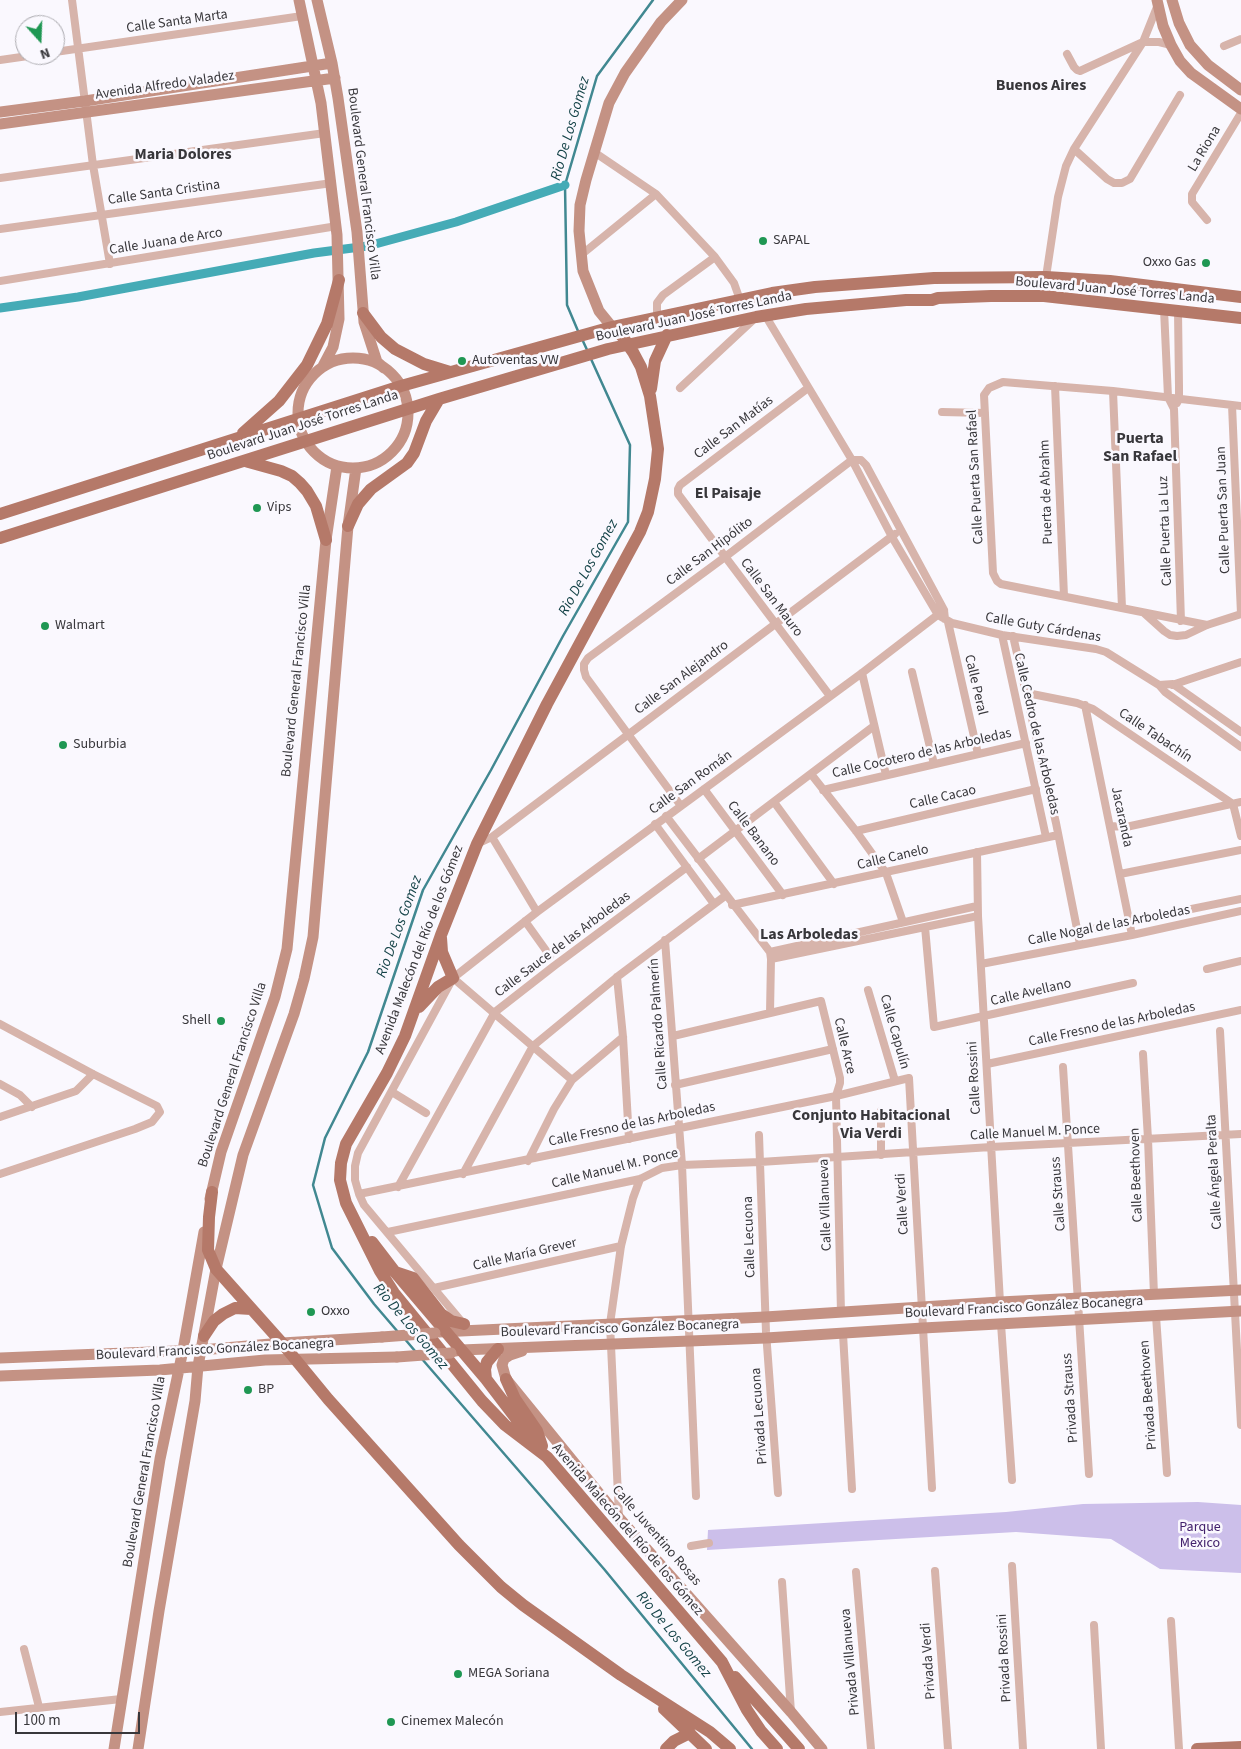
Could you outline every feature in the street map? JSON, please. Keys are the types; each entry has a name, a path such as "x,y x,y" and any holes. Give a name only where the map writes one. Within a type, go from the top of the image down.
{"main road":[{"path":"299,0 317,80 337,231 340,309 333,347 324,366"},
{"name":"Boulevard General Francisco Villa","path":"316,0 335,78 357,232 366,332 376,362 384,368"},
{"path":"650,396 641,368 628,343 599,311 583,271 580,255 580,206 594,152 610,103 624,73 661,22 682,0"},
{"path":"1172,0 1179,23 1190,44 1208,65 1241,90"},
{"path":"1157,4 1163,26 1180,61 1191,73 1241,109"},
{"name":"Avenida Alfredo Valadez","path":"0,124 86,106 332,63"},
{"name":"Avenida Alfredo Valadez","path":"0,112 86,106 335,78"},
{"path":"234,439 257,422 279,401 307,365 327,324 339,274"},
{"name":"Boulevard Juan José Torres Landa","path":"0,514 401,386 612,327 740,300 815,287 934,278 1046,277 1110,281 1241,297"},
{"name":"Boulevard Juan José Torres Landa","path":"0,538 408,408 608,348 761,316 806,309 906,300 991,296 1044,296 1241,318"},
{"path":"363,313 381,337 395,349 424,364 450,372"},
{"path":"650,396 655,360 668,335"},
{"path":"350,358 368,360 384,368 394,376 401,386 408,408 406,428 400,441 392,451 376,463 356,468 337,466 315,454 300,431 298,418 298,403 303,389 312,376 332,362 350,358"},
{"name":"Avenida Malecón del Río de los Gómez","path":"650,396 656,434 657,465 652,496 640,532 543,712 477,844 441,935 415,1010 387,1073 346,1144 341,1163 340,1180 344,1198 352,1216 386,1281 412,1315 494,1415 547,1458 722,1662 747,1710 761,1731 777,1749"},
{"path":"348,526 358,504 371,489 407,463 414,453 426,421 439,399"},
{"path":"245,461 281,471 292,476 300,483 307,490 316,506 326,540"},
{"name":"Boulevard General Francisco Villa","path":"114,1749 160,1459 183,1350 220,1152 276,997 287,949 326,540 337,466"},
{"path":"138,1749 159,1611 195,1401 198,1366 216,1269 243,1155 294,1014 304,980 312,937 348,526 356,468"},
{"path":"415,1010 431,994 453,978 442,952 441,935"},
{"path":"212,1192 208,1250 216,1269 296,1359 328,1400 480,1568 523,1605 621,1675 710,1732 730,1749"},
{"path":"352,1216 440,1332 456,1351 486,1379 547,1458"},
{"path":"395,1272 413,1278 441,1314 451,1321 464,1324"},
{"name":"Boulevard Francisco González Bocanegra","path":"0,1358 201,1350 440,1332 841,1313 1000,1302 1238,1290"},
{"path":"204,1336 214,1321 229,1310 251,1309"},
{"name":"Boulevard Francisco González Bocanegra","path":"0,1376 160,1370 296,1359 397,1357 456,1351 690,1342 1238,1311"},
{"path":"533,1347 510,1355 504,1359 502,1365 515,1399 537,1431 547,1458"},
{"path":"486,1379 485,1369 487,1362 498,1349"},
{"path":"160,1370 175,1389"},
{"name":"Calle Juventino Rosas","path":"506,1379 620,1519 822,1749"},
{"path":"722,1662 799,1749"},
{"path":"621,1675 704,1747"},
{"path":"666,1749 674,1740 690,1733"},
{"path":"1197,1749 1241,1747"}],"street":[{"path":"72,0 94,165 110,264"},
{"path":"1046,277 1061,181 1074,149 1144,42 1157,4"},
{"name":"Calle Santa Marta","path":"65,51 302,16"},
{"path":"1224,46 1241,39"},
{"path":"1067,54 1074,67 1080,71 1144,42 1159,42 1171,45"},
{"path":"0,60 15,58"},
{"path":"1074,149 1114,183 1122,183 1130,179 1180,95"},
{"name":"La Riona","path":"1207,220 1191,198 1192,194 1241,114"},
{"path":"0,178 325,133"},
{"path":"594,152 656,194 715,257 734,283 740,300"},
{"name":"Calle Santa Cristina","path":"0,229 332,182"},
{"path":"580,255 656,194"},
{"name":"Calle Juana de Arco","path":"0,281 337,231"},
{"path":"657,317 657,303 663,295 715,257"},
{"name":"Calle Puerta La Luz","path":"1164,309 1168,397 1174,409 1181,621"},
{"name":"Calle Puerta La Luz","path":"1174,409 1179,398 1178,311"},
{"path":"680,388 761,316 852,460 892,537 944,616"},
{"name":"Calle Puerta San Rafael","path":"1207,626 1001,584 995,579 993,573 984,395 994,384 1002,382 1113,391 1241,406"},
{"name":"Puerta de Abrahm","path":"1055,386 1064,596"},
{"name":"Calle San Matías","path":"678,489 680,485 808,388"},
{"path":"1113,391 1122,608"},
{"name":"Calle Puerta San Juan","path":"1232,405 1241,614"},
{"path":"942,412 985,413"},
{"path":"852,460 861,460 866,465 944,616"},
{"name":"Calle San Hipólito","path":"628,734 586,678 584,664 588,658 852,460"},
{"name":"Calle San Mauro","path":"678,489 678,494 830,696"},
{"name":"Calle San Alejandro","path":"477,844 492,837 901,530"},
{"name":"Calle Puerta San Rafael","path":"1143,612 1170,635 1177,636 1186,635 1241,614"},
{"name":"Calle Guty Cárdenas","path":"944,616 1002,635 1106,652 1159,685 1165,692 1241,746"},
{"name":"Calle San Román","path":"453,978 537,912 655,824 830,696 944,616"},
{"name":"Calle Peral","path":"944,616 978,754"},
{"name":"Calle Cedro de las Arboledas","path":"1002,635 1046,838"},
{"name":"Calle Cedro de las Arboledas","path":"1013,636 1058,835 1080,944"},
{"path":"1159,685 1174,684 1241,662"},
{"path":"912,672 934,764"},
{"path":"862,673 886,775"},
{"path":"1165,692 1174,684"},
{"path":"1174,684 1241,732"},
{"name":"Calle Tabachín","path":"1026,693 1085,705 1237,803"},
{"name":"Jacaranda","path":"1085,705 1132,935"},
{"path":"698,859 874,726"},
{"path":"628,734 681,806"},
{"name":"Calle Cocotero de las Arboledas","path":"824,790 1026,743"},
{"path":"811,774 886,872 903,922"},
{"name":"Calle Banano","path":"704,789 783,895"},
{"name":"Calle Cacao","path":"856,831 1036,789"},
{"path":"774,802 834,884"},
{"path":"1110,826 1126,827 1237,803 1241,836"},
{"path":"666,816 771,956 770,1013 673,1036"},
{"path":"655,824 714,904"},
{"name":"Calle Canelo","path":"732,905 1058,835"},
{"path":"492,837 537,912"},
{"path":"1120,874 1241,850"},
{"name":"Calle Rossini","path":"977,852 983,1016 1000,1302"},
{"name":"Calle Sauce de las Arboledas","path":"398,1187 494,1012 686,867"},
{"path":"463,1174 533,1046 617,977 725,896"},
{"name":"Calle Nogal de las Arboledas","path":"1078,932 1241,899"},
{"path":"771,956 903,922 978,906"},
{"name":"Calle Nogal de las Arboledas","path":"981,964 1132,935 1241,911"},
{"path":"771,956 978,916"},
{"path":"526,921 550,956"},
{"name":"Calle Avellano","path":"925,927 934,1027 1133,983"},
{"name":"Calle Ricardo Palmerín","path":"665,940 675,1085 680,1127 690,1320 696,1496"},
{"path":"1207,968 1241,961"},
{"path":"617,977 623,1037 629,1139"},
{"path":"464,1324 364,1205 355,1180 355,1166 358,1153 453,978 572,1080"},
{"name":"Calle Capulín","path":"868,990 895,1081"},
{"name":"Calle Arce","path":"770,1013 820,1001 840,1078 836,1096"},
{"name":"Calle Fresno de las Arboledas","path":"987,1064 1241,1010"},
{"path":"0,1024 93,1074 158,1106 160,1112 152,1122 0,1174"},
{"name":"Calle Ángela Peralta","path":"1220,1031 1225,1135 1238,1290 1241,1425"},
{"path":"528,1160 554,1109 572,1080 623,1037"},
{"path":"675,1085 833,1049"},
{"name":"Calle Beethoven","path":"1143,1054 1154,1295"},
{"name":"Calle Strauss","path":"1064,1067 1079,1320"},
{"path":"0,1117 76,1091 93,1074"},
{"name":"Calle Fresno de las Arboledas","path":"359,1194 836,1096 909,1078"},
{"name":"Calle Verdi","path":"909,1078 923,1328"},
{"path":"0,1084 20,1095 32,1106"},
{"path":"392,1092 426,1112"},
{"name":"Calle Villanueva","path":"836,1096 841,1313"},
{"path":"881,1112 881,1155"},
{"name":"Calle Manuel M. Ponce","path":"388,1232 640,1179 662,1168 682,1165 836,1158 991,1147 1241,1134"},
{"name":"Calle Lecuona","path":"759,1135 766,1338"},
{"path":"620,1519 610,1324 621,1246 633,1198 640,1179"},
{"name":"Calle María Grever","path":"434,1288 621,1246"},
{"name":"Privada Beethoven","path":"1156,1316 1167,1473"},
{"name":"Privada Strauss","path":"1079,1320 1089,1474"},
{"name":"Boulevard Francisco González Bocanegra","path":"464,1324 470,1326 522,1323 536,1328"},
{"path":"1001,1324 1012,1480"},
{"path":"923,1328 932,1488"},
{"path":"842,1334 852,1489"},
{"name":"Privada Lecuona","path":"766,1338 778,1493"},
{"path":"691,1546 709,1544"},
{"name":"Privada Rossini","path":"1012,1566 1023,1749"},
{"name":"Privada Verdi","path":"936,1571 948,1749"},
{"name":"Privada Villanueva","path":"856,1572 871,1749"},
{"path":"782,1582 791,1712"},
{"path":"1172,1621 1179,1749"},
{"path":"1094,1625 1101,1749"},
{"path":"24,1649 39,1707"},
{"path":"0,1712 121,1699"}],"green space":[{"name":"Parque Mexico","path":"1198,1502 1241,1505 1241,1573 1160,1569 1111,1539 1016,1532 707,1550 708,1530 1006,1512 1083,1504"}],"waterway":[{"name":"Rio De Los Gomez","path":"578,331 567,305 565,185 597,76 653,0"},
{"path":"0,308 78,297 314,253 368,246 456,222 565,185"},
{"name":"Rio De Los Gomez","path":"582,339 588,352"},
{"name":"Rio De Los Gomez","path":"398,1332 374,1304 332,1248 313,1185 325,1138 368,1052 423,890 628,522 630,445 591,359"},
{"name":"Rio De Los Gomez","path":"404,1338 415,1351"},
{"name":"Rio De Los Gomez","path":"422,1359 604,1569 752,1749"}],"place":[{"name":"SAPAL","path":"763,241"},
{"name":"Oxxo Gas","path":"1206,263"},
{"name":"Autoventas VW","path":"462,361"},
{"name":"Vips","path":"257,508"},
{"name":"Walmart","path":"45,626"},
{"name":"Suburbia","path":"63,745"},
{"name":"Shell","path":"221,1021"},
{"name":"Oxxo","path":"311,1312"},
{"name":"BP","path":"248,1390"},
{"name":"MEGA Soriana","path":"458,1674"},
{"name":"Cinemex Malecón","path":"391,1722"}],"district":[{"name":"Buenos Aires","path":"1041,86"},
{"name":"Maria Dolores","path":"183,155"},
{"name":"Puerta San Rafael","path":"1140,448"},
{"name":"El Paisaje","path":"728,494"},
{"name":"Las Arboledas","path":"809,935"},
{"name":"Conjunto Habitacional Via Verdi","path":"871,1125"}]}
